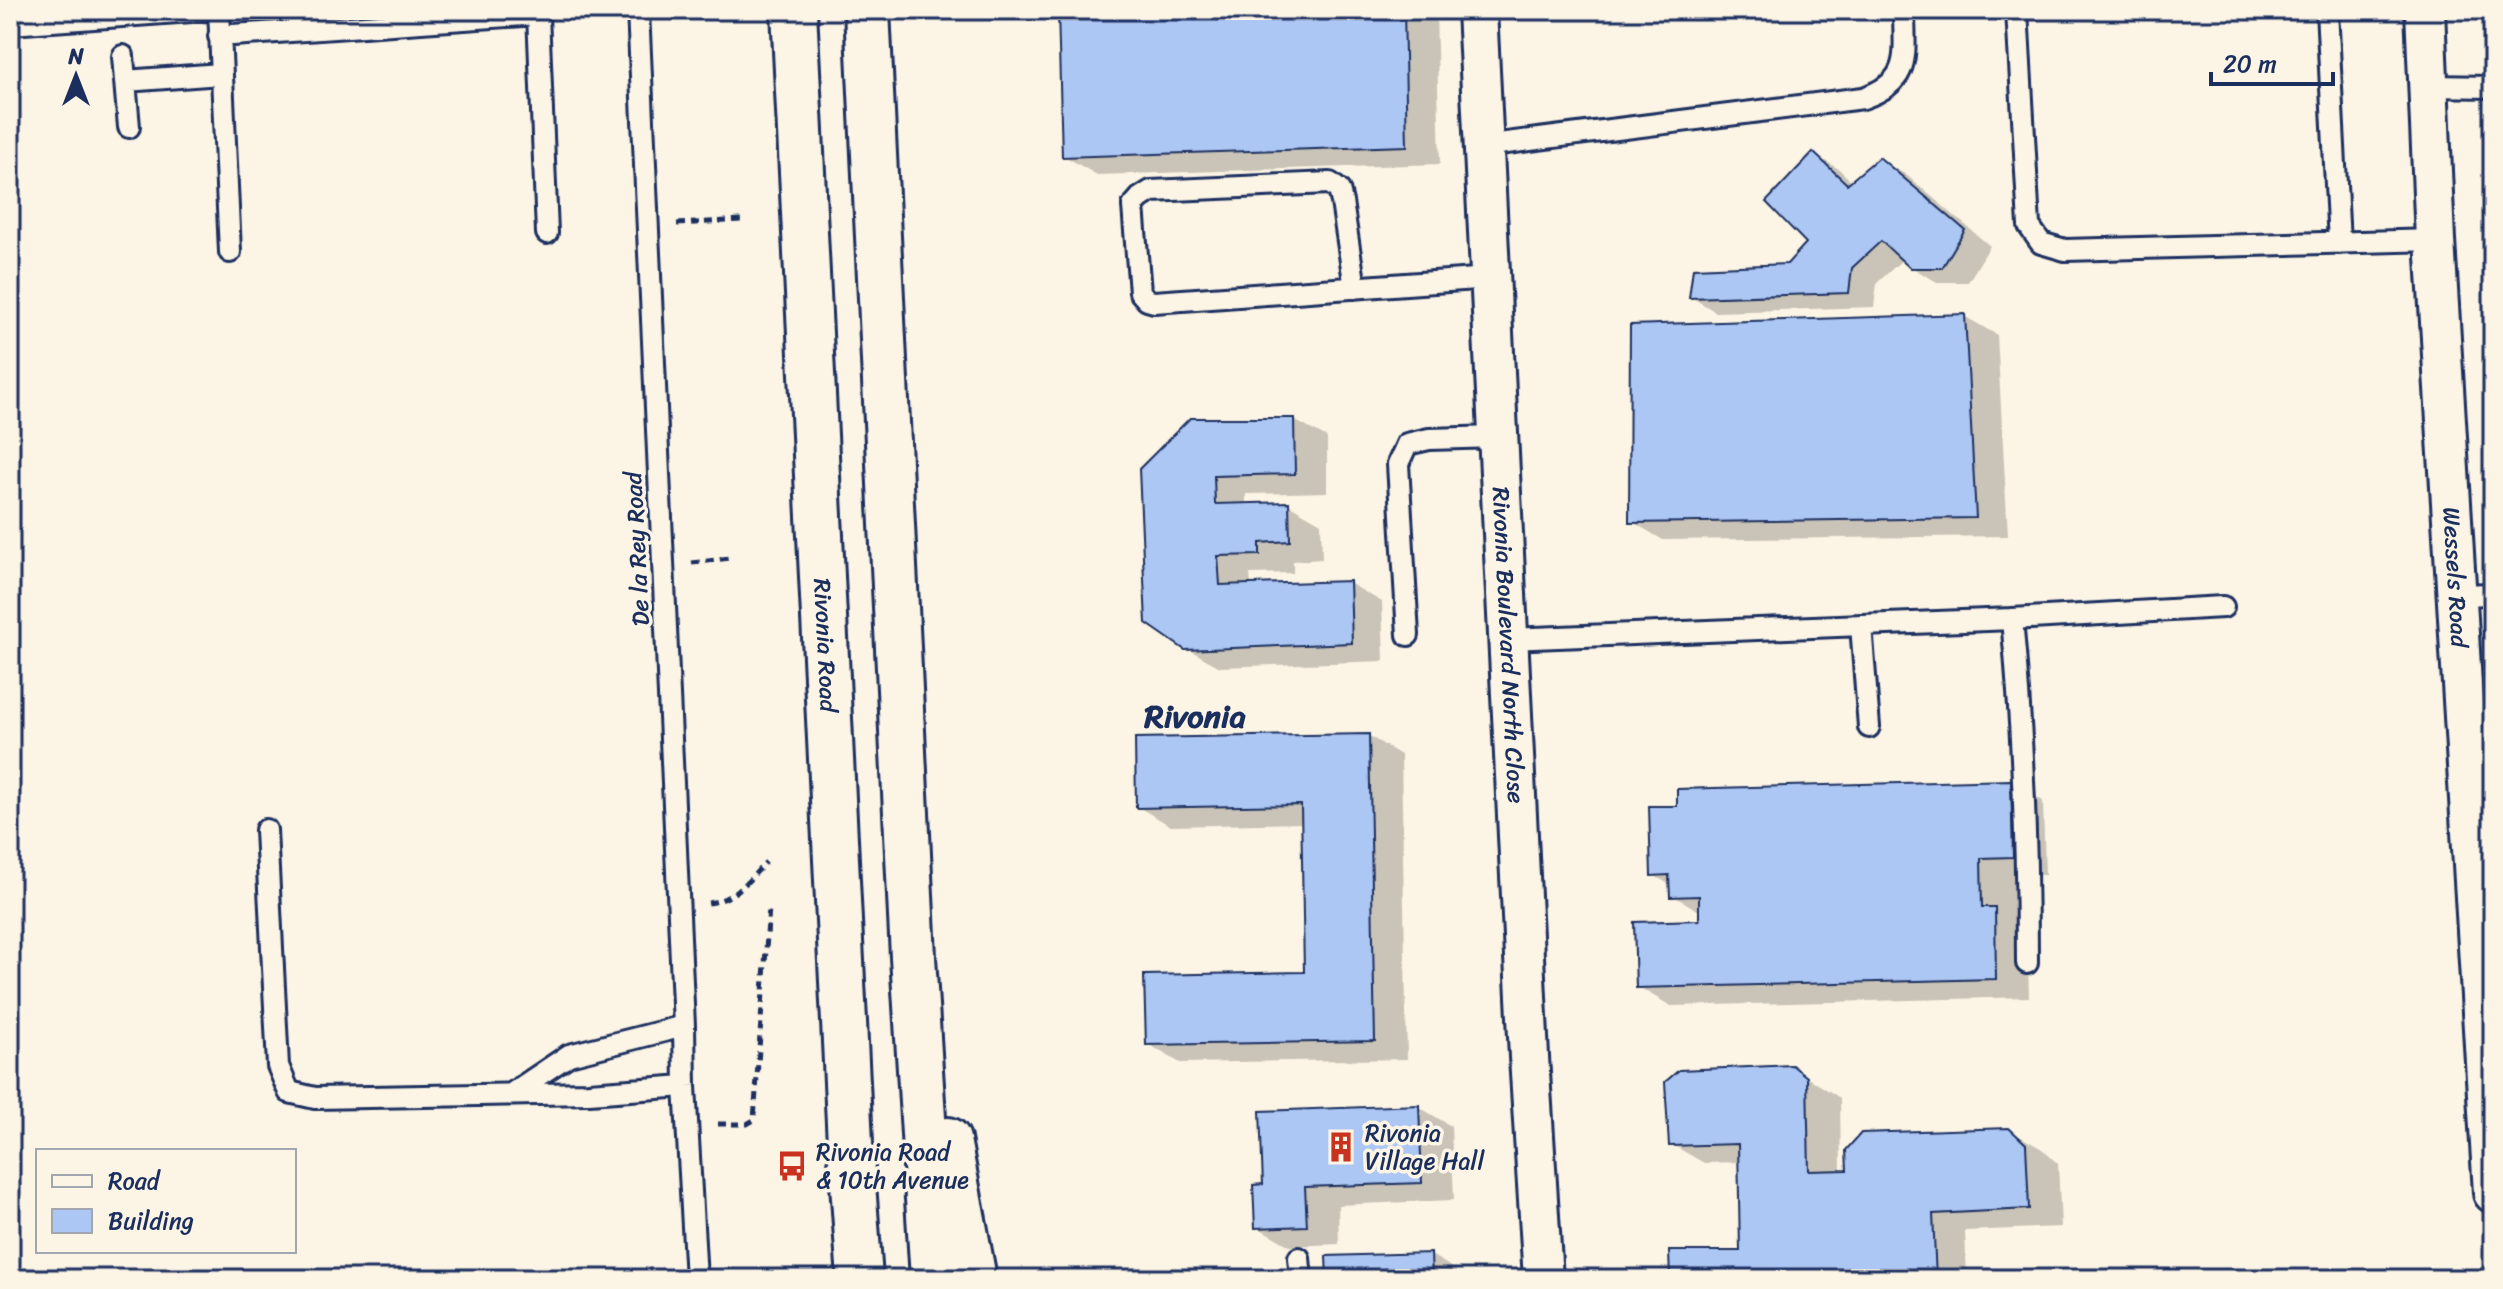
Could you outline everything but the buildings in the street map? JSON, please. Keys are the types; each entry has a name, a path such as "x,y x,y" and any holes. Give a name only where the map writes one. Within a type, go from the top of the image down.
{"main road":[{"name":"Rivonia Road","path":"794,10 849,1128 860,1279"},
{"path":"867,10 913,957 933,1279"},
{"path":"913,957 974,1279"}],"street":[{"name":"Rivonia Boulevard North Close","path":"1477,10 1543,1279"},
{"name":"Wessels Road","path":"2425,10 2435,240 2475,594 2493,1193"}],"lane":[{"path":"10,24 206,10"},
{"path":"219,10 230,252"},
{"name":"De la Rey Road","path":"638,10 696,1279"},
{"path":"1483,146 1863,98 1883,91 1900,73 1904,64 1904,10"},
{"path":"2017,10 2029,226 2041,243 2065,250 2435,240"},
{"path":"2327,10 2339,243"},
{"path":"219,36 538,12 547,233"},
{"path":"123,56 129,127"},
{"path":"125,81 221,74"},
{"path":"2429,86 2493,87"},
{"path":"1355,288 1342,202 1339,190 1330,183 1151,191 1133,206 1140,292 1147,300 1154,302 1355,288 1490,278"},
{"path":"1408,635 1398,464 1407,444 1429,439 1497,437"},
{"path":"1508,639 2012,619 2223,607"},
{"path":"2012,619 2022,722 2027,963"},
{"path":"1861,625 1869,727"},
{"path":"266,830 278,1066 289,1092 315,1098 589,1093 685,1086"},
{"path":"511,1094 569,1055 684,1026"},
{"path":"1299,1258 1301,1279"}],"path":[{"path":"648,226 742,220"},
{"path":"679,903 723,901 735,895 766,862"},
{"path":"687,1125 747,1124 754,1120 769,907"}],"place":[{"name":"Rivonia Village Hall","path":"1341,1147"},
{"name":"Rivonia Road & 10th Avenue","path":"792,1166"}],"district":[{"name":"Rivonia","path":"1195,716"}]}
